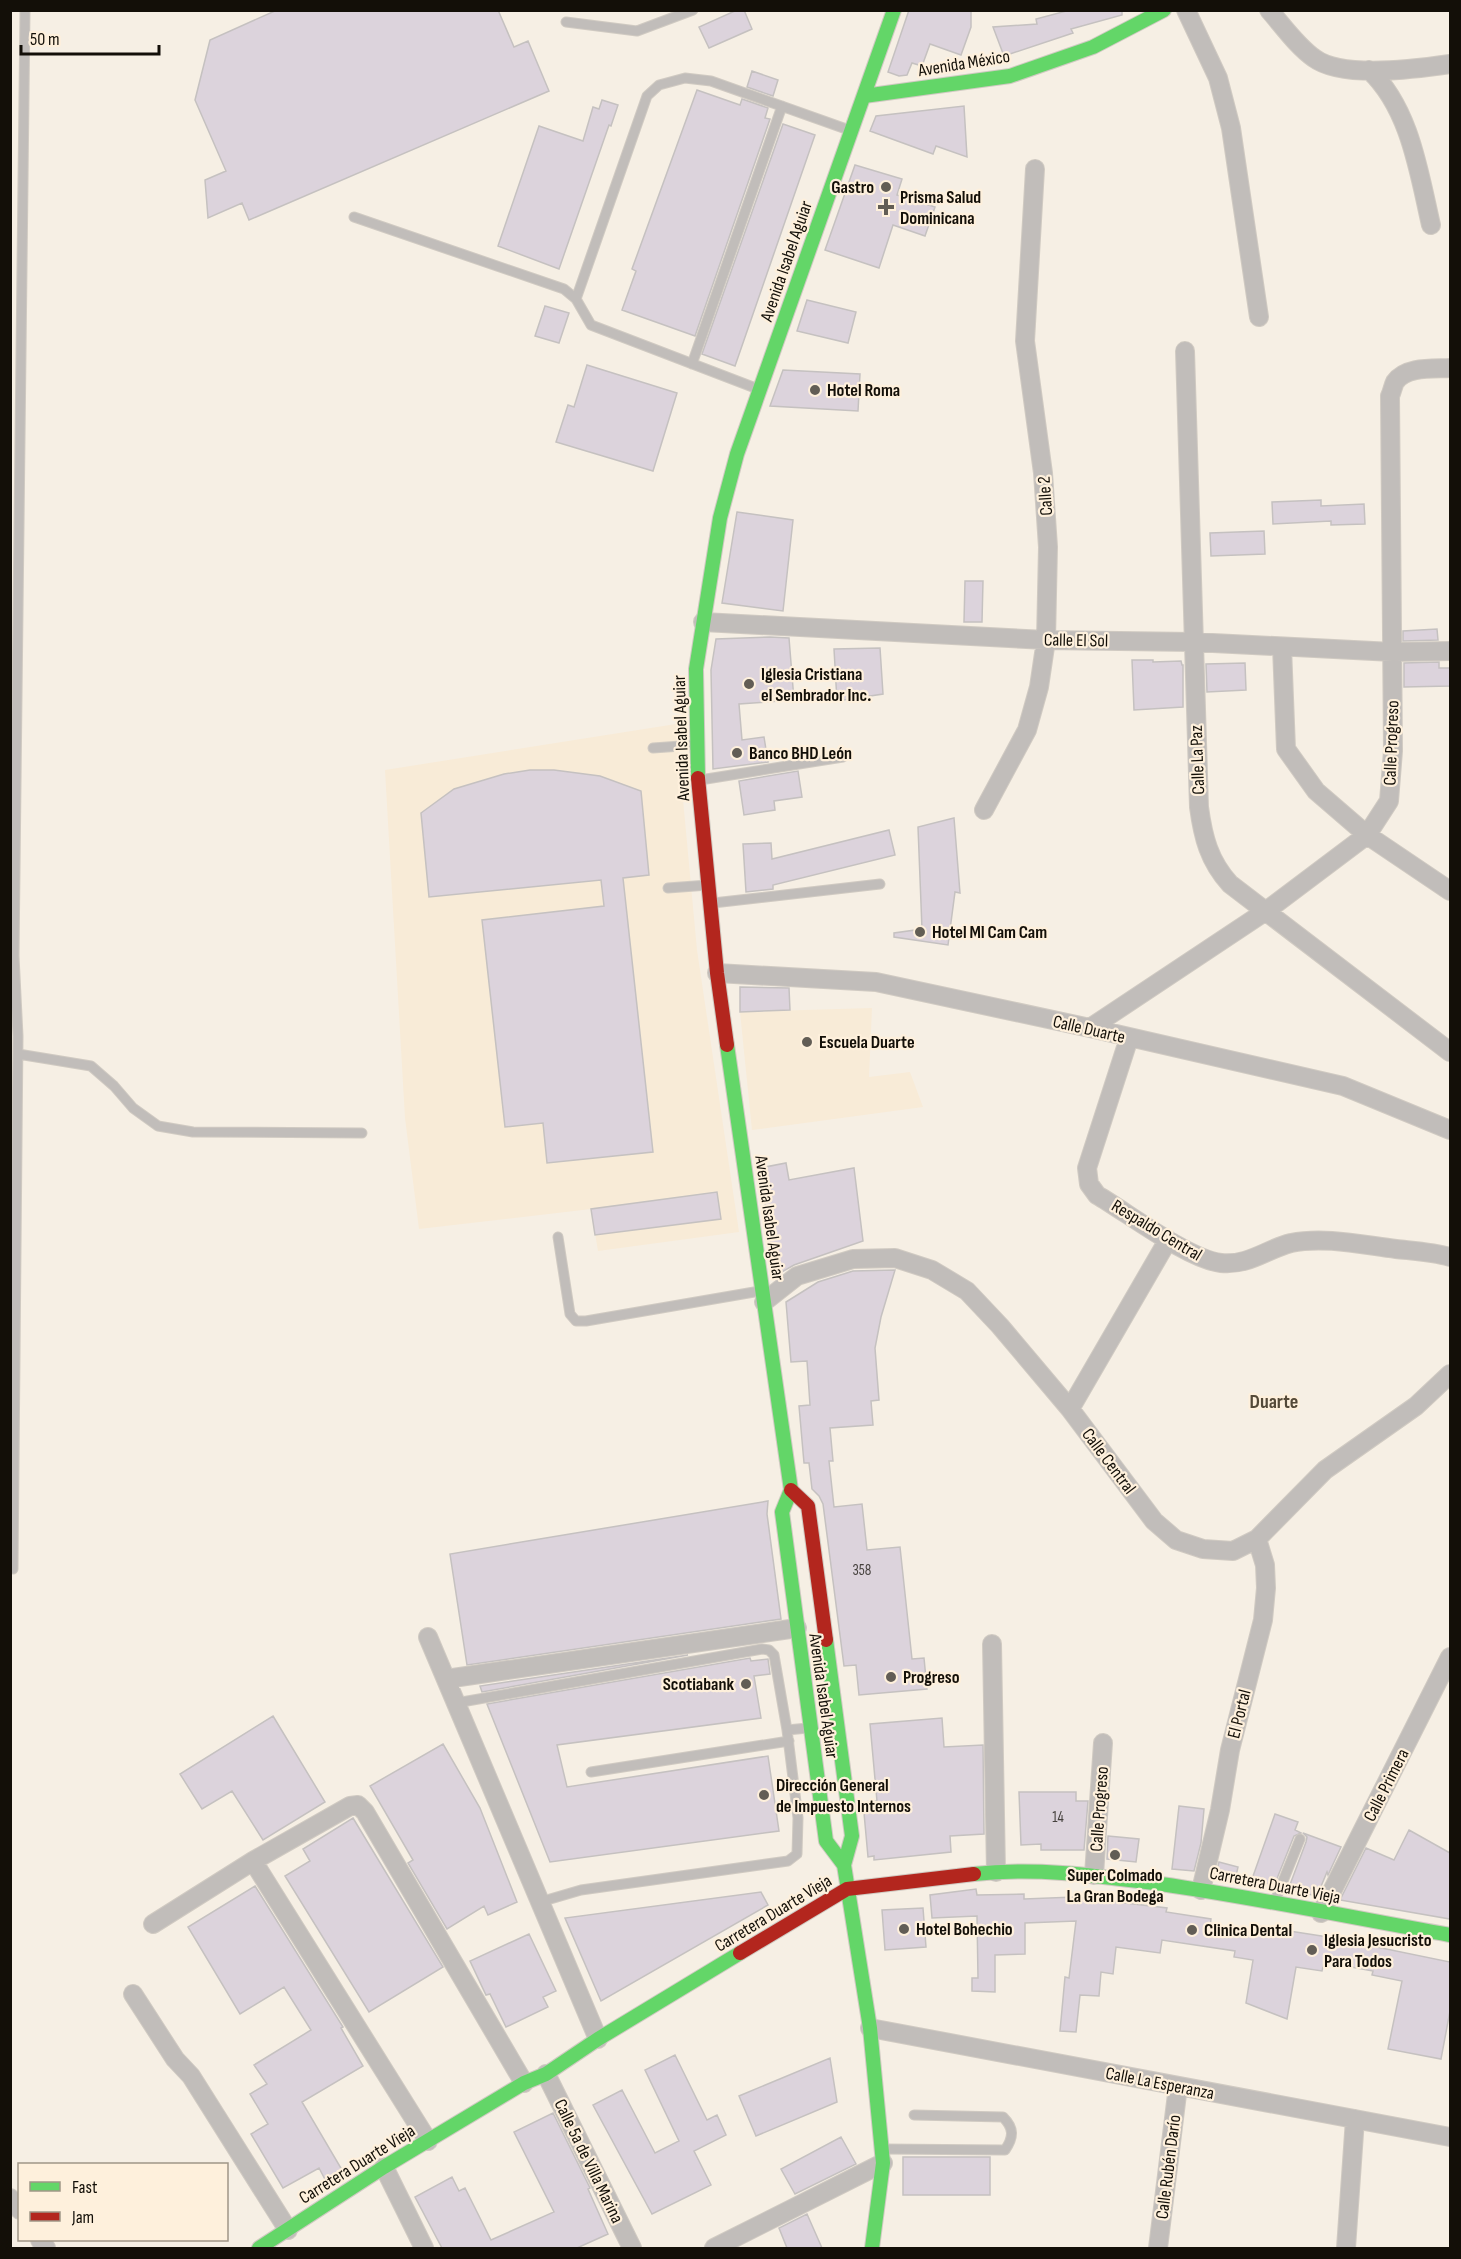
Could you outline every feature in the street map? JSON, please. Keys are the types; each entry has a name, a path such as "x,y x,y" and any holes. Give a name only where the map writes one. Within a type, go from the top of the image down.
{"main road":[{"name":"Avenida Isabel Aguiar","path":"844,1866 826,1841 782,1512 791,1490 717,973 698,780 696,669 720,518 737,454 894,10"},
{"name":"Avenida México","path":"864,96 1010,76 1093,47 1164,10"},
{"name":"Avenida Isabel Aguiar","path":"791,1490 808,1506 852,1836 844,1866 870,2028 882,2156 872,2248"},
{"path":"797,1628 823,1625"},
{"name":"Carretera Duarte Vieja","path":"259,2248 428,2140 524,2083 546,2074 847,1889 996,1872 1094,1875 1201,1890 1450,1935"}],"street":[{"path":"1186,10 1218,78 1231,128 1259,317"},
{"path":"1269,10 1313,57 1343,70 1413,69 1450,64"},
{"path":"1369,70 1382,83 1404,128 1417,165 1431,225"},
{"name":"Calle 2","path":"984,810 1027,730 1039,687 1046,640 1048,547 1046,505 1025,341 1035,170"},
{"name":"Calle La Paz","path":"1185,351 1199,807 1209,854 1218,870 1230,884 1450,1052"},
{"name":"Calle Progreso","path":"1090,1028 1266,911 1367,835 1389,801 1393,751 1390,396 1396,381 1407,374 1419,370 1450,368"},
{"name":"Calle El Sol","path":"703,622 1046,640 1193,642 1392,652 1450,651"},
{"path":"1282,646 1286,749 1316,792 1367,835 1450,891"},
{"name":"Calle Duarte","path":"717,973 876,982 1343,1086 1450,1130"},
{"name":"Respaldo Central","path":"1129,1038 1090,1156 1087,1176 1089,1184 1098,1195 1168,1240 1206,1260 1222,1263 1240,1263 1290,1243 1310,1241 1350,1243 1450,1257"},
{"path":"1071,1409 1168,1240"},
{"name":"Calle Central","path":"763,1297 797,1276 853,1259 895,1258 932,1270 968,1291 1071,1409 1154,1521 1176,1540 1203,1549 1233,1551 1257,1539 1326,1470 1416,1406 1450,1374"},
{"name":"El Portal","path":"1201,1890 1220,1810 1230,1750 1263,1620 1266,1588 1265,1565 1257,1539"},
{"path":"446,1679 797,1628"},
{"path":"428,1637 598,2040"},
{"path":"992,1644 996,1872"},
{"name":"Calle Primera","path":"1321,1912 1450,1657"},
{"name":"Calle Progreso","path":"1094,1875 1103,1743"},
{"path":"153,1924 253,1861 350,1806 358,1805 365,1812 524,2083"},
{"path":"253,1861 428,2140"},
{"path":"133,1994 175,2059 191,2076 288,2230"},
{"name":"Calle La Esperanza","path":"870,2028 1450,2137"},
{"name":"Calle 5a de Villa Marina","path":"546,2074 632,2248"},
{"name":"Calle Rubén Darío","path":"1158,2248 1178,2086"},
{"path":"1346,2248 1354,2119"},
{"path":"714,2248 882,2156"},
{"path":"384,2167 424,2248"}],"lane":[{"path":"13,1569 18,1054 12,956 25,10"},
{"path":"566,22 637,31 693,10"},
{"path":"576,299 647,96 659,86 685,78 711,81 852,131"},
{"path":"692,364 782,106"},
{"path":"354,217 564,289 576,299 591,326 760,390"},
{"path":"653,748 697,745"},
{"path":"698,780 843,757"},
{"path":"710,903 880,884"},
{"path":"668,888 708,885"},
{"path":"18,1054 91,1066 114,1086 133,1108 158,1126 193,1132 362,1133"},
{"path":"558,1236 570,1314 576,1321 763,1297"},
{"path":"456,1704 762,1649 769,1650 774,1655 789,1741 798,1818 797,1854 788,1862 581,1890 540,1902"},
{"path":"787,1730 810,1728"},
{"path":"591,1772 789,1741"},
{"path":"1274,1904 1300,1839"},
{"path":"882,2156 1005,2150 1011,2142 1013,2132 1010,2124 1003,2117 914,2115"}],"shaded area":[{"path":"676,724 697,950 739,1232 598,1251 591,1209 419,1229 405,1118 385,770"},
{"name":"Escuela Duarte","path":"872,1008 869,1077 910,1072 923,1107 752,1130 740,1012"}],"building":[{"path":"277,10 498,10 514,47 528,41 549,91 249,220 242,203 208,218 205,180 226,171 195,100 210,40"},
{"path":"737,10 744,10 752,29 709,48 699,27"},
{"path":"909,10 971,10 971,27 961,55 930,44 922,66 912,63 907,75 899,76 888,72"},
{"path":"1070,10 1122,10 1122,15 1071,29 1073,33 1004,56 993,27 1037,24 1036,19"},
{"path":"752,71 778,80 773,96 747,87"},
{"path":"697,90 740,105 742,99 768,108 765,118 770,119 695,336 622,310 636,271 632,269"},
{"path":"602,100 618,105 559,269 498,246 539,126 583,141 593,107 599,109"},
{"path":"964,106 967,157 936,146 933,154 870,131 876,116"},
{"path":"783,124 815,135 735,366 702,354"},
{"path":"855,165 902,179 897,195 935,207 925,236 893,225 879,268 825,250"},
{"path":"807,300 856,312 848,343 797,331"},
{"path":"545,306 569,313 559,343 535,336"},
{"path":"587,365 677,393 653,471 556,442 568,405 574,407"},
{"name":"Hotel Roma","path":"783,370 860,374 858,411 770,406"},
{"path":"1321,500 1321,506 1364,504 1365,524 1331,525 1331,521 1273,524 1272,502"},
{"path":"737,512 793,520 783,611 722,603"},
{"path":"1264,531 1265,554 1211,556 1210,533"},
{"path":"965,581 983,581 982,622 964,622"},
{"path":"1437,629 1438,640 1403,641 1403,631"},
{"path":"789,638 794,700 739,704 742,740 764,737 768,762 713,769 711,670 716,639"},
{"path":"880,648 883,694 837,701 834,649"},
{"path":"1132,660 1181,661 1183,665 1183,707 1134,710"},
{"path":"1439,662 1439,668 1450,668 1450,686 1404,687 1404,663"},
{"path":"1245,663 1246,690 1207,692 1206,664"},
{"path":"530,770 554,770 600,776 641,791 649,875 623,878 653,1152 547,1163 543,1123 505,1127 482,920 604,906 601,880 429,897 421,813 454,789 504,774"},
{"path":"798,771 802,797 774,801 775,810 744,815 739,781"},
{"path":"954,818 960,893 955,892 948,945 894,937 894,933 922,929 918,827"},
{"path":"889,830 895,855 773,885 773,889 746,892 743,844 771,843 772,859"},
{"path":"740,987 789,988 790,1010 740,1012"},
{"path":"786,1163 789,1180 854,1168 863,1241 794,1265 780,1273 775,1272 760,1168"},
{"path":"717,1192 721,1219 595,1235 591,1209"},
{"path":"895,1270 881,1317 875,1348 879,1400 871,1401 873,1425 830,1428 833,1461 829,1461 834,1507 862,1504 867,1550 900,1547 912,1659 924,1658 927,1689 859,1695 856,1665 844,1666 823,1504 812,1489 809,1463 804,1463 799,1406 810,1405 807,1361 791,1362 786,1302 818,1282 853,1271"},
{"path":"768,1501 767,1514 781,1619 467,1665 450,1554"},
{"path":"688,1655 482,1692 480,1686"},
{"path":"750,1658 751,1661 768,1659 770,1674 754,1676 761,1718 557,1745 567,1787 768,1756 779,1831 550,1862 487,1704"},
{"path":"273,1716 325,1802 263,1840 232,1791 202,1809 180,1774"},
{"path":"942,1718 944,1747 983,1745 984,1834 950,1836 951,1852 874,1860 874,1856 868,1857 863,1802 877,1801 870,1724"},
{"path":"443,1744 480,1808 517,1902 488,1915 484,1906 447,1929 408,1863 413,1860 370,1786"},
{"path":"1019,1792 1076,1792 1076,1801 1088,1801 1084,1850 1041,1850 1041,1844 1021,1845"},
{"path":"1179,1806 1204,1809 1201,1843 1194,1871 1172,1869"},
{"path":"1275,1814 1298,1822 1295,1830 1301,1833 1294,1836 1276,1881 1269,1884 1252,1879"},
{"path":"353,1818 443,1967 369,2012 285,1876 310,1861 303,1849"},
{"path":"1409,1830 1450,1853 1450,1919 1340,1900 1366,1848 1394,1860"},
{"path":"1303,1833 1341,1847 1317,1896 1288,1890 1306,1842 1307,1837"},
{"path":"1108,1836 1139,1839 1136,1862 1107,1859"},
{"path":"1219,1862 1238,1867 1236,1876 1216,1874"},
{"path":"255,1886 343,2027 341,2028 363,2066 302,2102 345,2175 328,2185 319,2168 283,2188 251,2134 268,2124 250,2094 267,2084 254,2065 311,2030 284,1987 240,2014 188,1927"},
{"path":"976,1889 977,1895 1024,1894 1024,1899 1075,1897 1167,1908 1166,1912 1211,1919 1210,1927 1257,1933 1258,1926 1328,1937 1450,1962 1450,2011 1441,2059 1388,2049 1402,1981 1372,1975 1373,1971 1324,1962 1322,1971 1296,1967 1287,2019 1246,2003 1253,1960 1234,1957 1235,1951 1162,1940 1160,1953 1116,1947 1113,1974 1101,1972 1099,1996 1080,1995 1076,2032 1060,2031 1065,1977 1069,1978 1076,1921 1025,1923 1025,1954 995,1955 995,1992 972,1991 972,1978 978,1978 977,1916 932,1918 930,1895"},
{"path":"761,1892 768,1905 601,2001 565,1918"},
{"name":"Hotel Bohechio","path":"923,1908 926,1947 885,1950 882,1910"},
{"path":"529,1934 556,1991 543,1997 548,2007 506,2027 490,1994 486,1995 470,1961"},
{"path":"675,2055 707,2120 717,2115 726,2135 694,2151 711,2185 652,2214 593,2105 622,2090 655,2153 679,2141 645,2070"},
{"path":"830,2058 837,2102 756,2136 739,2096"},
{"path":"553,2113 590,2188 588,2189 608,2234 577,2248 442,2248 415,2197 452,2177 459,2191 465,2188 491,2240 554,2212 514,2132"},
{"path":"841,2137 856,2164 795,2194 781,2169"},
{"path":"903,2157 990,2157 990,2195 903,2195"},
{"path":"807,2214 822,2248 787,2248 779,2228"}],"traffic: fast":[{"path":"698,778 696,669 720,518 737,454 894,10"},
{"path":"864,96 1010,76 1093,47 1164,10"},
{"path":"727,1045 791,1490 782,1512 826,1841 844,1865"},
{"path":"826,1640 852,1836 844,1865 870,2028 883,2163 872,2248"},
{"path":"974,1874 1045,1872 1138,1881 1234,1895 1450,1935"},
{"path":"259,2248 384,2167 524,2083 546,2074 598,2039 740,1953"}],"traffic: jam":[{"path":"698,778 717,973 727,1045"},
{"path":"791,1490 808,1506 826,1640"},
{"path":"740,1953 847,1889 974,1874"}],"place":[{"name":"Gastro","path":"886,187"},
{"name":"Prisma Salud Dominicana","path":"886,207"},
{"name":"Hotel Roma","path":"815,390"},
{"name":"Iglesia Cristiana el Sembrador Inc.","path":"749,684"},
{"name":"Banco BHD León","path":"737,753"},
{"name":"Hotel MI Cam Cam","path":"920,932"},
{"name":"Escuela Duarte","path":"807,1042"},
{"name":"Progreso","path":"891,1677"},
{"name":"Scotiabank","path":"746,1684"},
{"name":"Dirección General de Impuesto Internos","path":"764,1795"},
{"name":"Super Colmado La Gran Bodega","path":"1115,1855"},
{"name":"Hotel Bohechio","path":"904,1929"},
{"name":"Clinica Dental","path":"1192,1930"},
{"name":"Iglesia Jesucristo Para Todos","path":"1312,1950"}],"district":[{"name":"Duarte","path":"1274,1401"}]}
